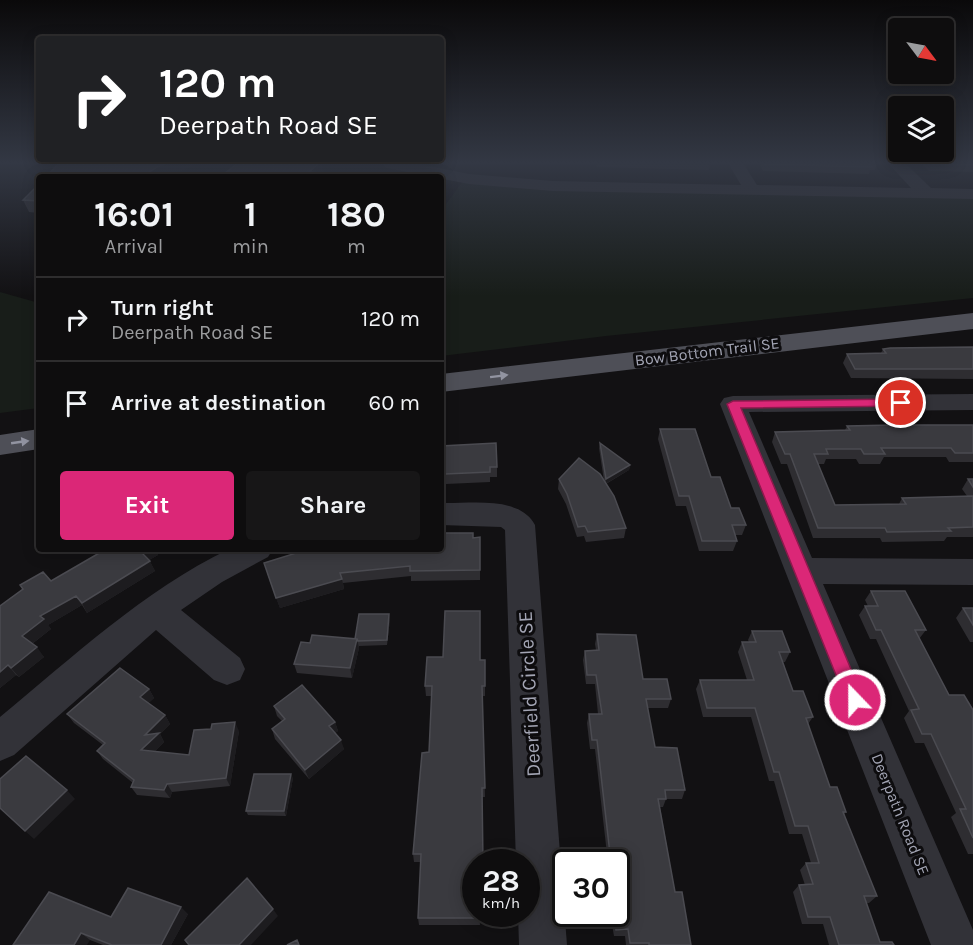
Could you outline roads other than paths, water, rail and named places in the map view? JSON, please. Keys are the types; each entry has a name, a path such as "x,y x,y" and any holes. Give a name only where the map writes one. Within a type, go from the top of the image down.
{"main road":[{"name":"Bow Bottom Trail SE","path":"444,363 973,304"},
{"name":"Bow Bottom Trail SE","path":"444,383 716,349 973,321"},
{"path":"0,422 36,417"},
{"path":"0,445 36,440"}],"street":[{"name":"Deerpath Road SE","path":"960,939 802,572 733,404 973,402"},
{"name":"Deerfield Circle SE","path":"444,514 507,516 520,525 543,945"},
{"path":"0,742 156,609 210,573 251,552"},
{"path":"802,572 973,572"},
{"path":"156,609 227,669"}]}
